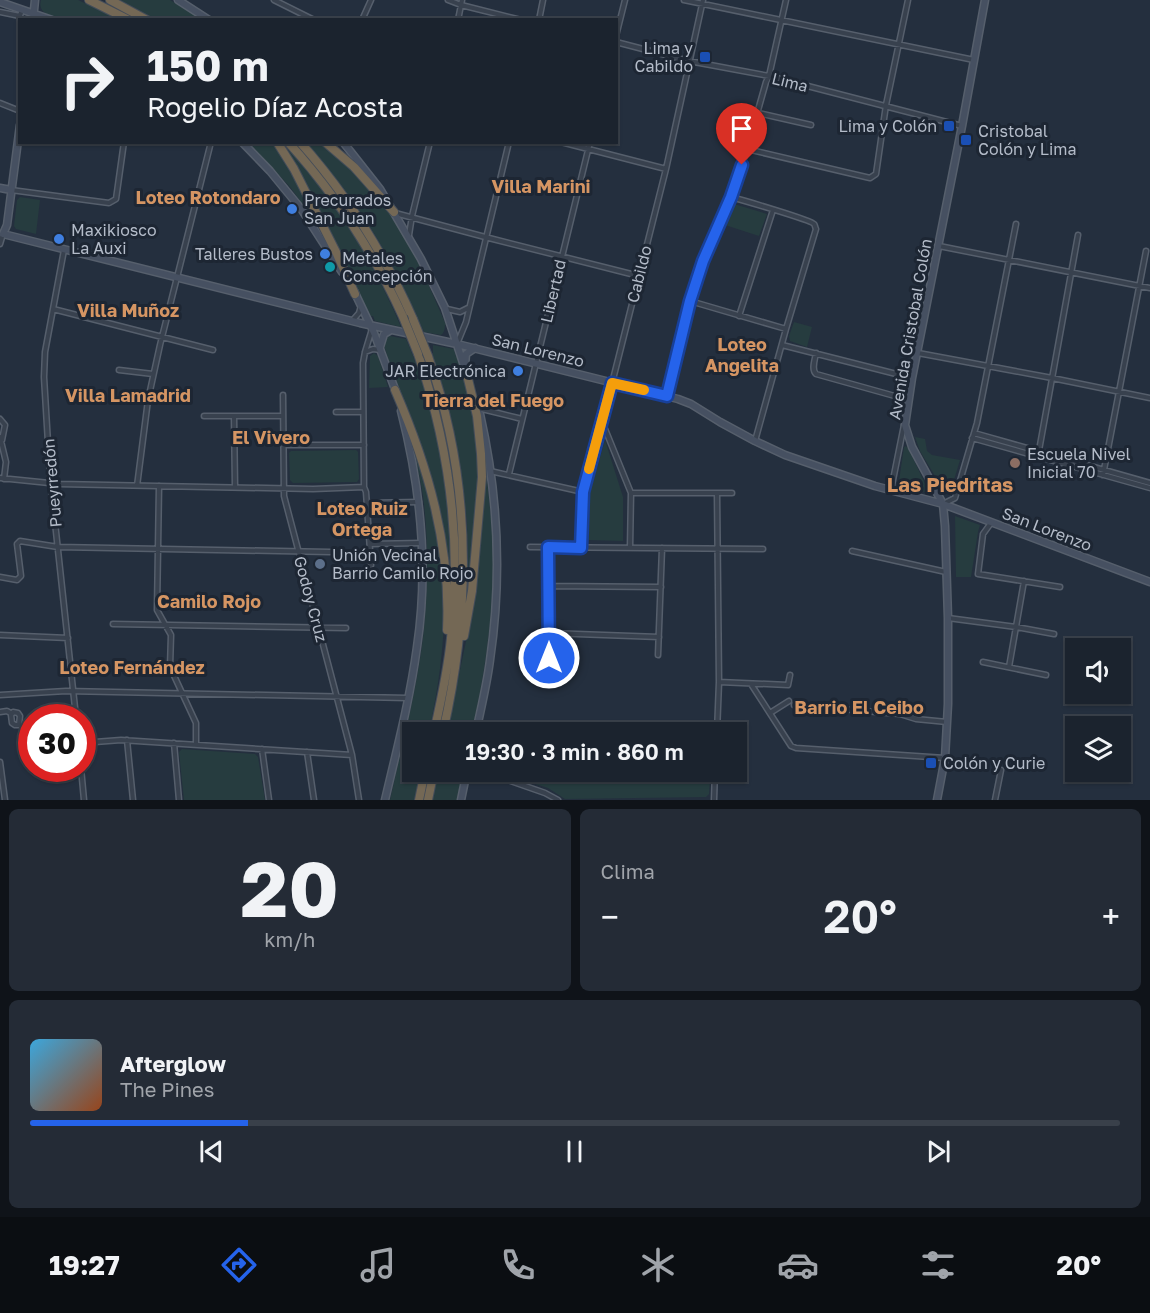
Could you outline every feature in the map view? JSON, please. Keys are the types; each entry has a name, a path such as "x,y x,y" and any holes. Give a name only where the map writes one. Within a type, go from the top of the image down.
{"highway":[{"path":"89,0 125,18"},
{"path":"110,0 143,18"},
{"path":"279,144 338,254 355,294"},
{"path":"290,144 324,184 356,230 382,275 403,317 431,395 448,472 454,525 455,569 450,643 436,722"},
{"path":"302,144 343,196 392,274 428,356 452,443 462,515 464,564 458,656 445,722"},
{"path":"328,144 354,167 394,212"},
{"path":"452,687 471,599 482,487 478,428 467,375"},
{"path":"395,390 408,419 427,477 443,545 447,621 442,693"},
{"path":"419,800 423,782"},
{"path":"428,800 432,782"}],"main road":[{"path":"0,2 22,8 33,16 35,0"},
{"path":"178,0 206,18"},
{"name":"Avenida Cristobal Colón","path":"937,800 945,758 947,722 948,618 944,504 912,447 905,425 912,378 985,0"},
{"path":"3,234 7,225 18,139"},
{"path":"244,144 302,210 361,305 395,390 411,452 419,502 422,543 420,624 408,698 385,800"},
{"path":"345,144 375,182 427,271 450,321 478,408 490,471 496,535 496,598 490,661 478,722"},
{"path":"0,188 11,190"},
{"name":"San Lorenzo","path":"3,234 371,327 442,340 667,396 691,404 755,441 785,455 874,486 944,504 1150,582"},
{"path":"442,340 447,333 450,321"},
{"path":"380,348 384,334 392,330"},
{"path":"465,366 466,354 475,348"},
{"path":"461,800 465,782"}],"street":[{"path":"274,0 310,18"},
{"path":"363,18 371,0"},
{"path":"448,0 514,18"},
{"path":"539,18 543,0"},
{"path":"618,28 625,0"},
{"path":"684,0 975,60"},
{"path":"667,396 690,301 703,261 731,197 747,150 769,76 786,0"},
{"path":"747,150 870,178 876,174 886,105 908,0"},
{"name":"Cabildo","path":"581,548 583,492 603,423 666,169 702,2"},
{"path":"458,18 462,3"},
{"path":"0,12 20,16 22,8"},
{"name":"Lima","path":"618,43 689,61 769,76 962,126"},
{"path":"0,104 18,110"},
{"path":"758,113 811,125"},
{"path":"11,190 109,203 117,200 124,144"},
{"path":"137,486 153,374 210,144"},
{"path":"408,236 430,144"},
{"path":"457,344 469,308 508,144"},
{"path":"568,144 666,169"},
{"name":"Libertad","path":"509,474 590,144"},
{"path":"731,197 814,223 816,229 755,441"},
{"path":"739,316 773,210"},
{"path":"394,212 639,276"},
{"path":"944,504 955,498 977,423 1017,224"},
{"path":"0,244 3,234"},
{"path":"1038,454 1078,235"},
{"path":"939,246 1150,288"},
{"name":"Pueyrredón","path":"64,250 44,366 51,484 74,704"},
{"path":"1103,475 1146,251"},
{"path":"690,301 786,329"},
{"path":"352,321 359,313 361,305"},
{"path":"445,308 460,312 469,308"},
{"path":"53,309 213,350"},
{"path":"371,327 363,363 364,487 371,565"},
{"path":"782,345 912,378"},
{"path":"365,352 380,348"},
{"path":"816,353 813,368 816,374 909,400"},
{"path":"918,353 1150,398"},
{"path":"119,370 153,374"},
{"name":"Godoy Cruz","path":"282,395 284,496 352,755 359,800"},
{"path":"478,408 522,419"},
{"path":"336,412 363,412"},
{"path":"204,416 283,416"},
{"path":"234,416 235,488"},
{"path":"0,419 5,424 1,439 6,462 2,478 51,484 284,489 364,487"},
{"path":"603,423 631,493 630,548"},
{"path":"891,490 905,425"},
{"path":"973,436 1150,488"},
{"path":"283,446 364,444"},
{"path":"1038,454 1104,469 1150,483"},
{"path":"490,471 583,492"},
{"path":"159,486 157,610 171,635 170,667 196,723 196,745"},
{"path":"631,493 732,493"},
{"path":"717,494 717,722"},
{"path":"367,503 419,502"},
{"path":"992,522 983,534 978,574 1060,587"},
{"path":"345,528 368,526"},
{"path":"0,577 17,580 21,576 17,544 20,541 58,547 330,552"},
{"path":"369,544 422,543"},
{"path":"530,547 763,549"},
{"path":"548,547 549,658"},
{"path":"658,655 662,548"},
{"path":"852,551 947,572"},
{"path":"1009,667 1024,581"},
{"path":"549,586 661,587"},
{"path":"948,618 1054,634"},
{"path":"113,624 346,628"},
{"path":"549,633 659,637"},
{"path":"0,635 68,638"},
{"path":"983,662 1046,675"},
{"path":"719,682 788,685 790,675"},
{"path":"751,684 791,746 796,748 945,758"},
{"path":"0,695 73,691 408,698"},
{"path":"770,713 789,701"},
{"path":"794,705 900,714 916,719 947,722"},
{"path":"0,712 7,711 12,714"},
{"path":"96,742 127,740 352,755"},
{"path":"127,740 133,800"},
{"path":"174,743 179,800"},
{"path":"262,749 269,800"},
{"path":"307,752 314,800"},
{"path":"0,762 5,800"},
{"path":"995,800 1001,770"},
{"path":"82,782 84,800"},
{"path":"514,782 558,800"},
{"path":"714,800 715,782"}],"green space":[{"path":"41,0 78,0 117,18 61,18 47,14 40,5"},
{"path":"120,0 170,0 199,18 153,18"},
{"path":"250,144 274,144 319,225 290,187"},
{"path":"282,144 312,177 350,230 383,287 401,327 375,321"},
{"path":"307,144 324,144 341,157 384,204 423,272 446,325 441,335 424,332 378,240"},
{"path":"20,197 40,200 36,234 16,229 14,226 17,200"},
{"path":"734,204 767,214 759,236 725,225"},
{"path":"794,322 812,327 807,347 790,341 789,336"},
{"path":"390,336 406,339 429,402 437,435 450,536 450,603 428,474 383,343"},
{"path":"433,345 454,349 474,416 480,462 468,592 467,522 460,467 452,422 433,358"},
{"path":"374,353 378,356 388,387 369,388 370,356"},
{"path":"404,416 437,531 444,581 441,657 431,722 407,722 420,659 427,585 426,531 423,496"},
{"path":"915,437 925,439 927,451 932,455 960,460 951,490 941,486 920,451"},
{"path":"605,440 623,497 623,541 588,540 590,492"},
{"path":"906,446 909,450 930,494 899,481"},
{"path":"483,449 493,549 493,585 487,649 474,722 449,722 473,608 485,493"},
{"path":"356,450 359,479 357,482 293,483 290,480 289,453 291,451"},
{"path":"955,516 980,525 971,577 956,577"},
{"path":"402,746 402,782 418,782 414,800 390,800"},
{"path":"182,749 255,754 258,757 265,800 184,800 179,752"},
{"path":"436,782 461,782 457,800 432,800"},
{"path":"529,782 710,782 709,794 706,797 565,799 548,788"}],"slow traffic":[{"path":"589,469 612,383 644,390"}],"place":[{"name":"Lima y Cabildo","path":"705,57"},
{"name":"Lima y Colón","path":"949,126"},
{"name":"Cristobal Colón y Lima","path":"966,140"},
{"name":"Precurados San Juan","path":"292,209"},
{"name":"Maxikiosco La Auxi","path":"59,239"},
{"name":"Talleres Bustos","path":"325,254"},
{"name":"Metales Concepción","path":"330,267"},
{"name":"JAR Electrónica","path":"518,371"},
{"name":"Escuela Nivel Inicial 70","path":"1015,463"},
{"name":"Unión Vecinal Barrio Camilo Rojo","path":"320,564"},
{"name":"Colón y Curie","path":"931,763"}],"district":[{"name":"Villa Marini","path":"541,187"},
{"name":"Loteo Rotondaro","path":"208,198"},
{"name":"Villa Muñoz","path":"128,311"},
{"name":"Loteo Angelita","path":"742,355"},
{"name":"Villa Lamadrid","path":"128,396"},
{"name":"Tierra del Fuego","path":"493,401"},
{"name":"El Vivero","path":"271,438"},
{"name":"Las Piedritas","path":"950,485"},
{"name":"Loteo Ruiz Ortega","path":"362,519"},
{"name":"Camilo Rojo","path":"209,602"},
{"name":"Loteo Fernández","path":"132,668"},
{"name":"Barrio El Ceibo","path":"859,708"}],"route":[{"path":"549,658 548,547 581,548 583,492 612,383 667,396 690,301 703,261 731,197 742,165"}]}
